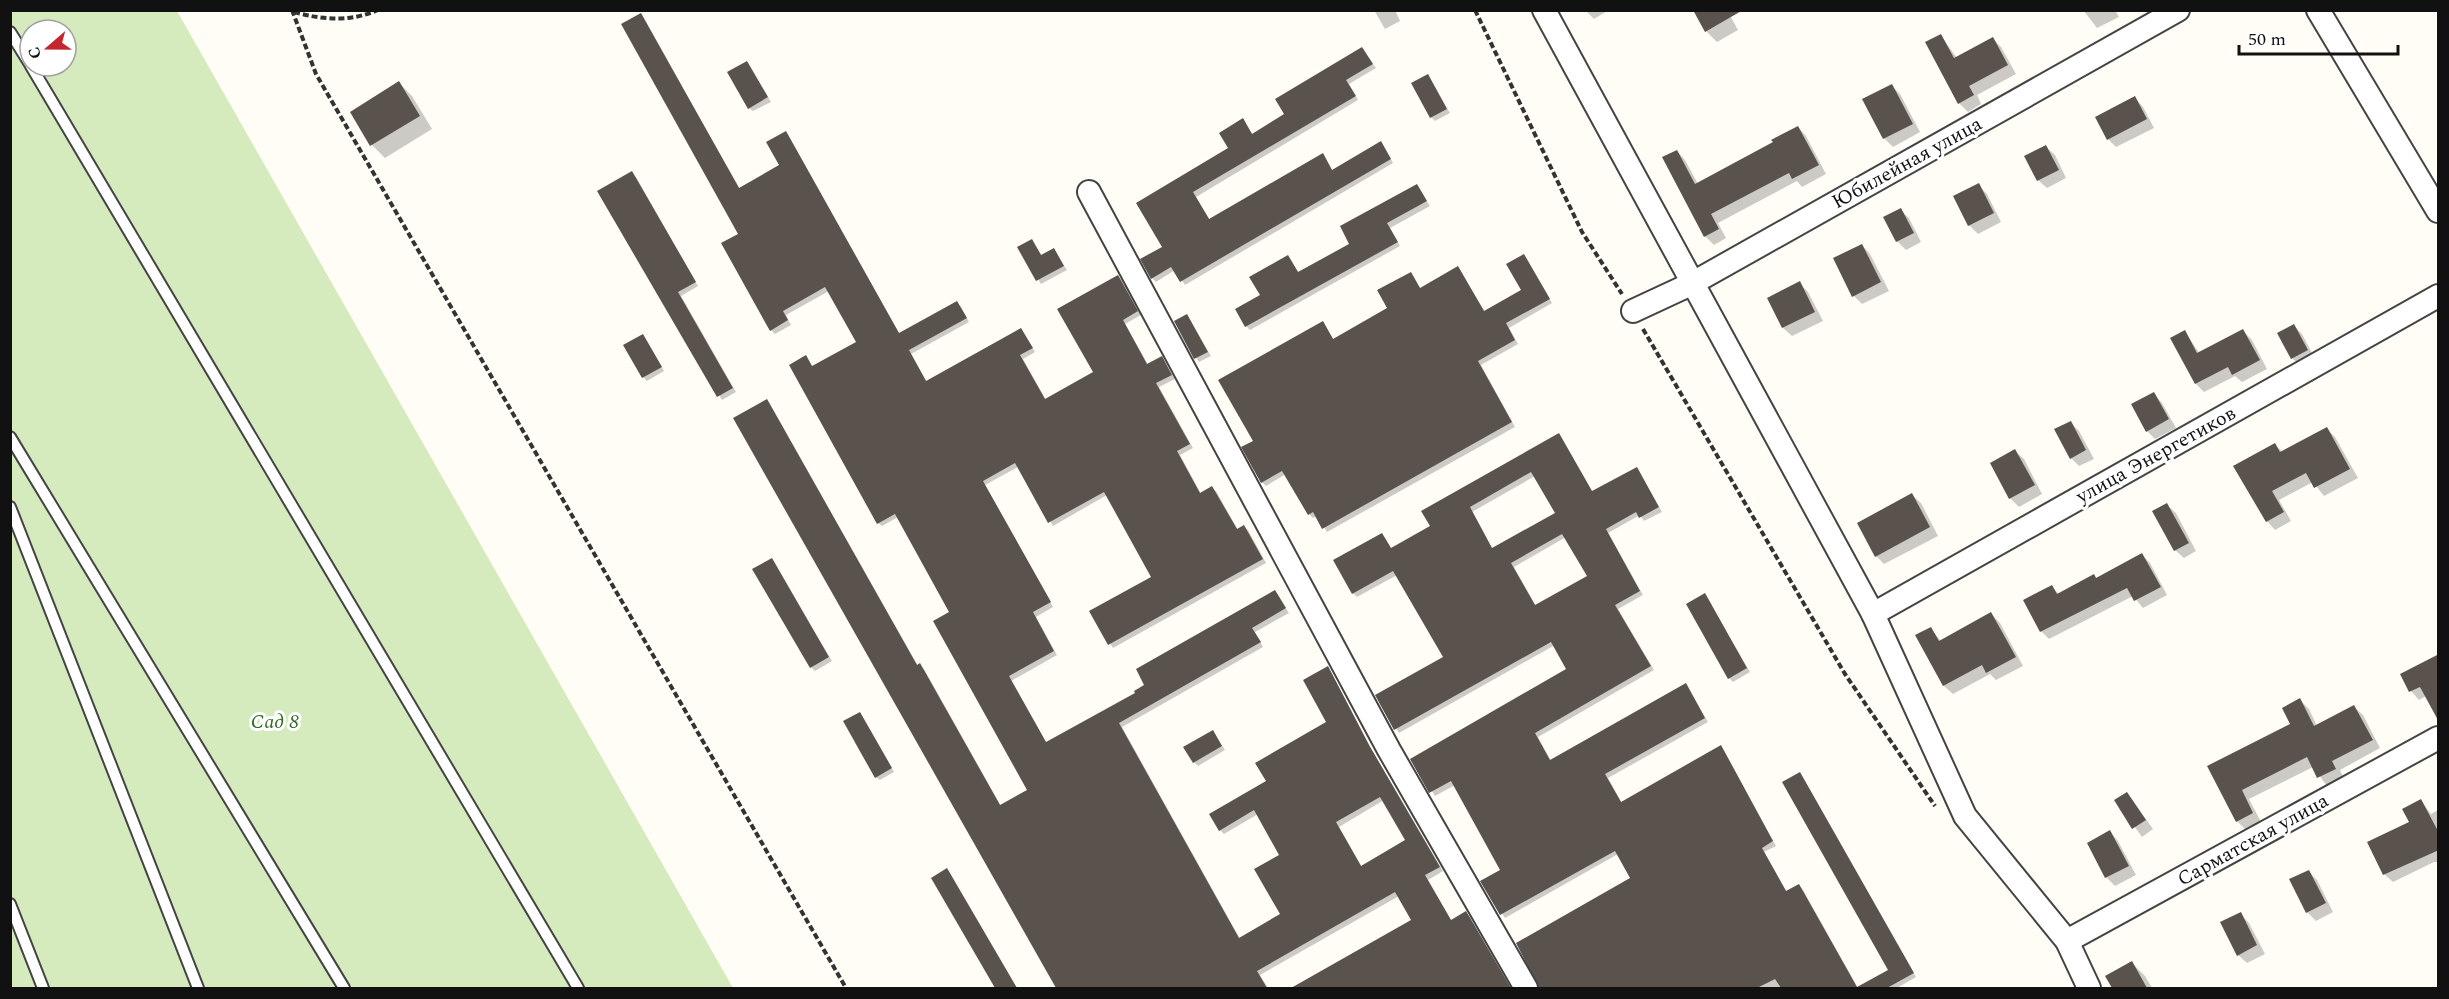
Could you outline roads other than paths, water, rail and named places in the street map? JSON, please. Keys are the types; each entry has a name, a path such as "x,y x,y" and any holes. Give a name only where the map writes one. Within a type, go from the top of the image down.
{"street":[{"path":"1544,10 1691,284 1873,614 1965,816 2067,941 2090,988"},
{"name":"Юбилейная улица","path":"1633,311 1691,284 2178,10"},
{"path":"2318,10 2439,211"},
{"path":"1089,192 1389,750 1526,988"},
{"name":"улица Энергетиков","path":"1873,614 2439,296"},
{"name":"Сарматская улица","path":"2067,941 2439,738"}],"lane":[{"path":"10,32 18,45"},
{"path":"38,78 578,988"},
{"path":"10,437 344,988"},
{"path":"10,507 198,988"},
{"path":"10,904 43,988"}],"park label":[{"name":"Сад 8","path":"275,722"}]}
